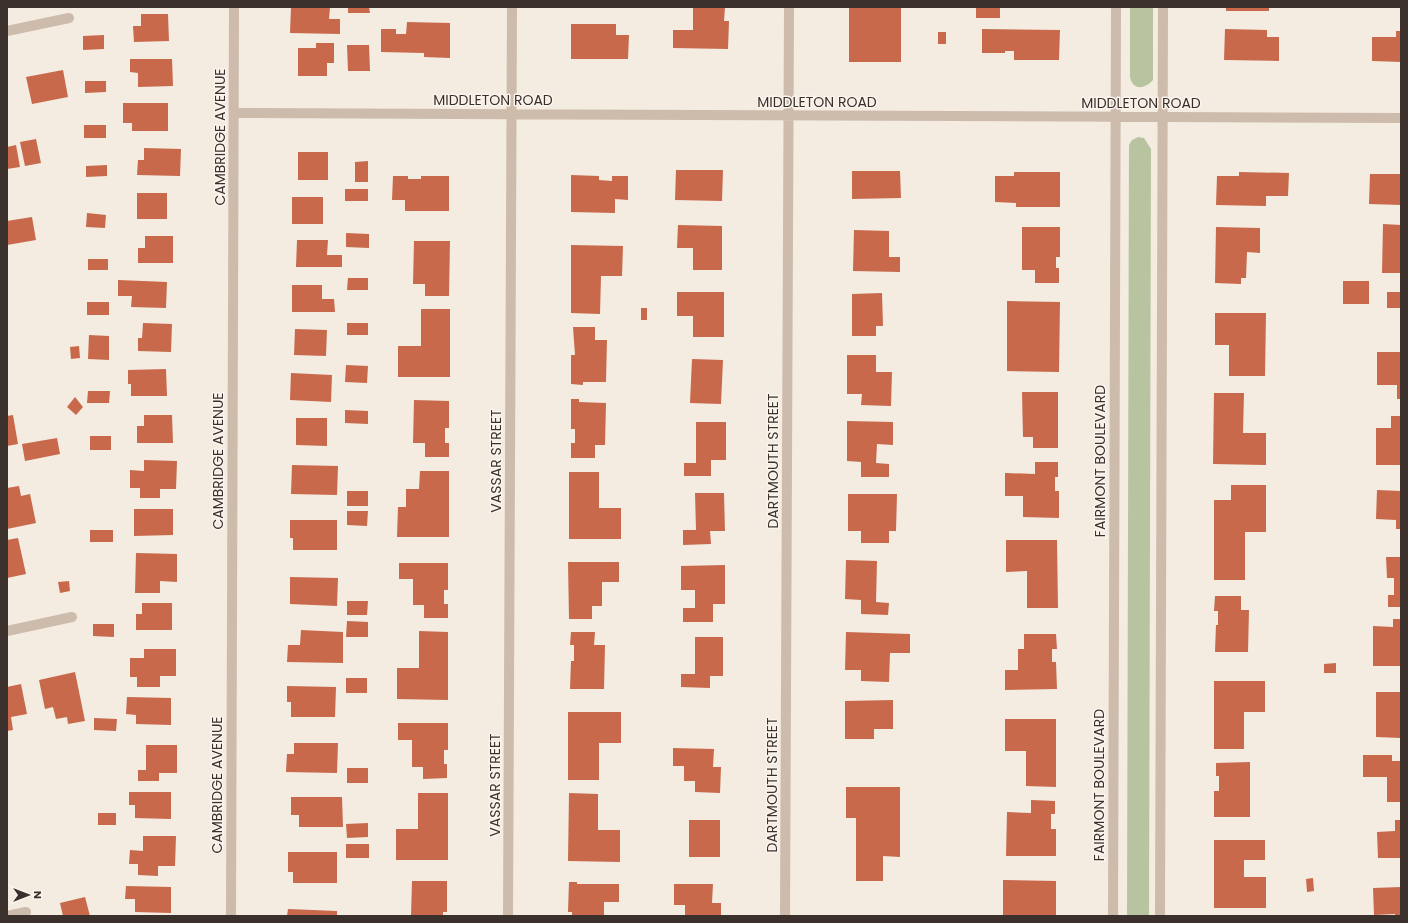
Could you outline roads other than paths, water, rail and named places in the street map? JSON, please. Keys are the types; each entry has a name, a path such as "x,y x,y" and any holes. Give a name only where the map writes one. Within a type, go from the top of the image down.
{"street":[{"name":"CAMBRIDGE AVENUE","path":"230,916 234,7"},
{"name":"VASSAR STREET","path":"508,916 512,7"},
{"name":"DARTMOUTH STREET","path":"785,916 789,7"},
{"name":"FAIRMONT BOULEVARD","path":"1113,916 1116,7"},
{"path":"1160,916 1163,7"},
{"path":"7,31 69,18"},
{"name":"MIDDLETON ROAD","path":"234,112 1401,118"},
{"path":"7,631 72,617"},
{"path":"7,916 26,912"}]}
